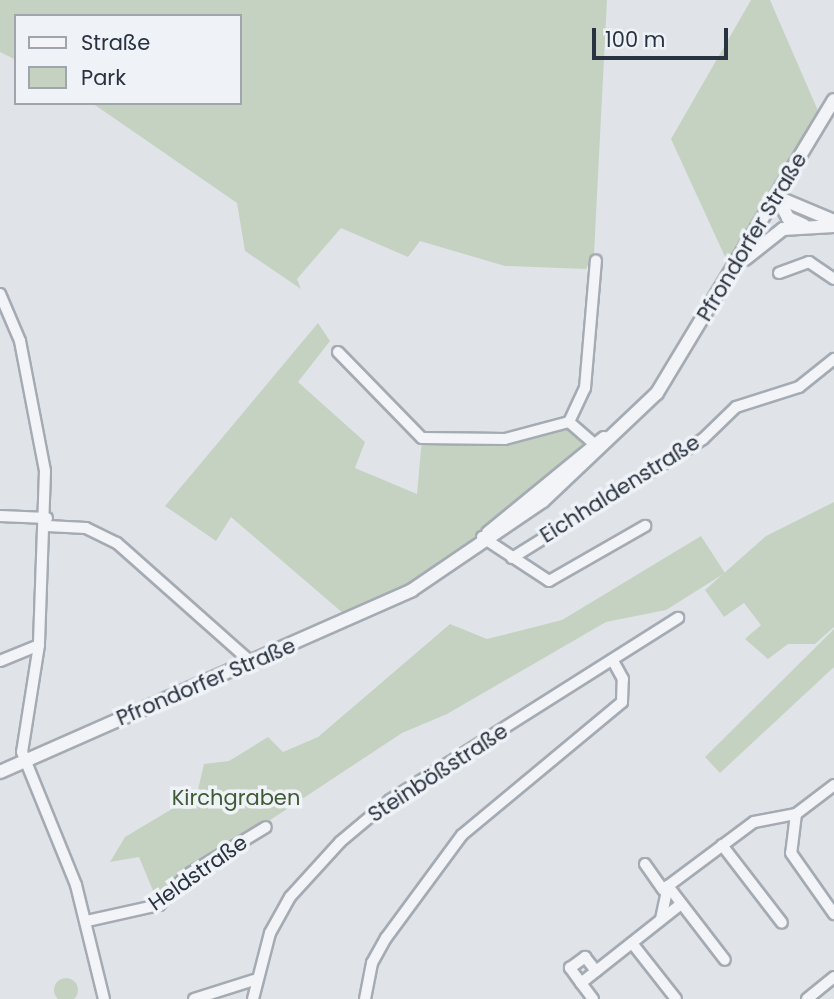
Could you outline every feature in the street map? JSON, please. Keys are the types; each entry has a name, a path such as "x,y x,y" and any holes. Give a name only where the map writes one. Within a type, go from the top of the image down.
{"street":[{"name":"Pfrondorfer Straße","path":"0,772 252,663 412,590 485,541 599,448 668,374 834,100"},
{"path":"777,197 807,215 834,224"},
{"path":"777,197 788,218 806,226"},
{"path":"732,272 771,235 806,226 834,224"},
{"path":"338,352 422,438 505,439 569,422 585,388 596,260"},
{"path":"779,273 809,262 834,279"},
{"path":"0,295 29,376 47,522 39,645 22,743 25,761 87,921 104,999"},
{"name":"Eichhaldenstraße","path":"512,558 703,439 736,407 799,387 834,359"},
{"path":"569,422 599,448"},
{"path":"0,516 86,528 117,543 252,663"},
{"name":"Eichhaldenstraße","path":"485,541 554,580 645,526"},
{"name":"Steinbößstraße","path":"253,999 254,980 290,897 340,842 421,780 614,663 678,618"},
{"path":"0,661 39,645"},
{"path":"365,999 372,963 392,927 462,835 622,702 624,678 614,663"},
{"path":"661,919 666,888 754,822 796,814 834,785"},
{"path":"796,814 791,853 834,914"},
{"name":"Heldstraße","path":"87,921 159,905 187,875 266,827"},
{"path":"722,845 782,923"},
{"path":"645,864 725,960"},
{"path":"581,983 681,904"},
{"path":"632,943 676,999"},
{"path":"593,999 570,968 585,957 596,971"},
{"path":"807,999 834,977"},
{"path":"194,999 254,980"}],"green space":[{"path":"0,0 607,0 594,254 586,269 505,266 420,241 408,257 341,228 297,279 301,289 245,251 237,203 95,105 242,105 242,14 14,14 14,59 0,52"},
{"path":"751,0 770,0 822,120 732,272 671,139"},
{"path":"318,323 330,341 298,382 365,442 355,468 417,494 422,438 505,439 569,422 601,451 487,544 351,620 231,517 216,541 165,506"},
{"path":"834,502 834,627 815,644 788,644 768,659 745,639 761,625 744,603 724,617 705,590 766,536"},
{"name":"Kirchgraben","path":"701,536 725,573 666,610 606,622 447,714 402,733 202,865 159,905 139,857 110,862 125,837 197,794 204,764 229,761 268,737 283,752 318,737 450,624 487,639 562,620"},
{"path":"834,629 834,667 720,773 705,757"},
{"path":"71,979 77,985 75,999 57,999 54,990 57,981"}]}
